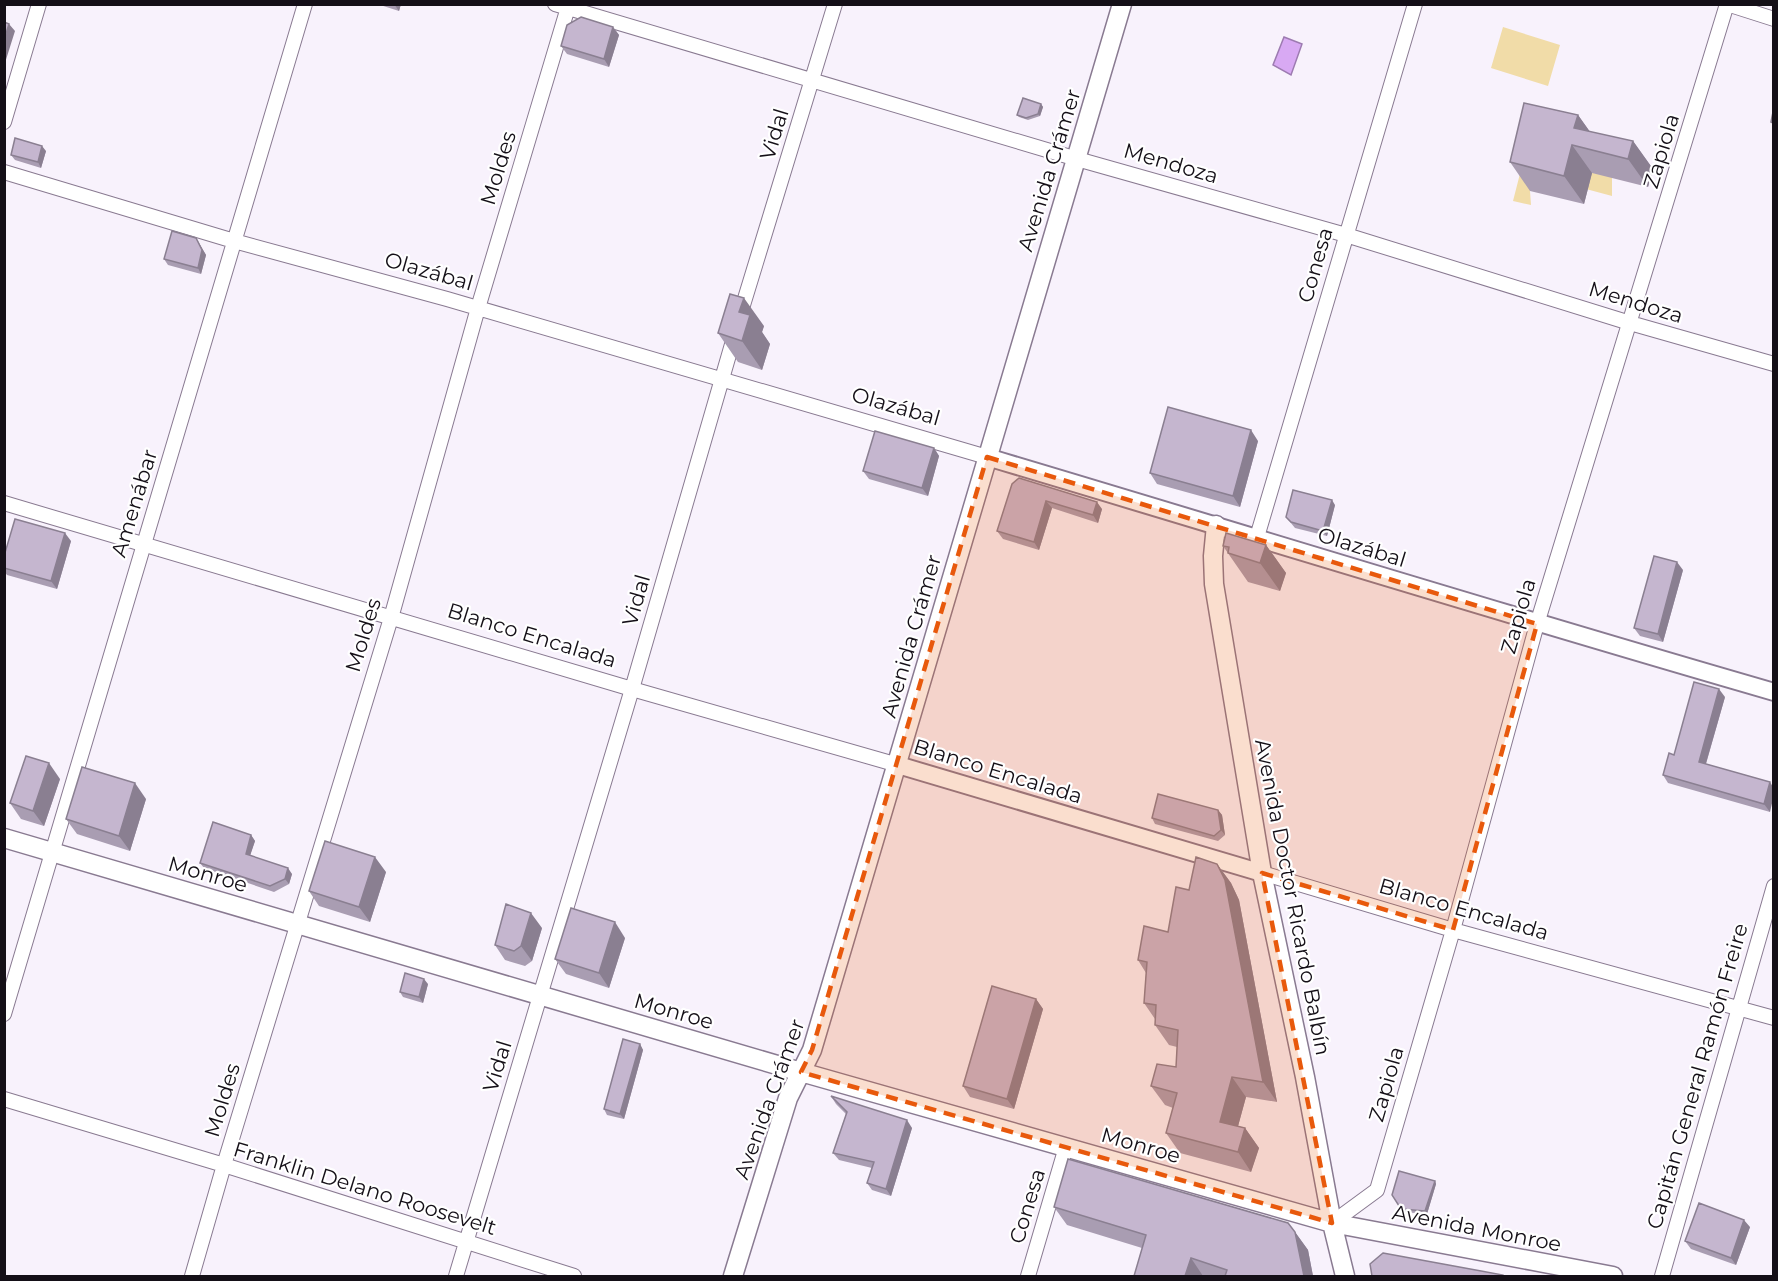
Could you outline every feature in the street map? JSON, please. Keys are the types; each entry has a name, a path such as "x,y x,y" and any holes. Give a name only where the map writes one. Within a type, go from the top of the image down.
{"main road":[{"name":"Avenida Crámer","path":"733,1276 788,1098 812,1050 1122,4"},
{"name":"Avenida Doctor Ricardo Balbín","path":"1216,525 1213,556 1214,584 1262,873 1303,1066 1332,1223 1345,1276"},
{"name":"Monroe","path":"4,838 801,1072 1332,1223"},
{"name":"Avenida Monroe","path":"1332,1223 1613,1276"}],"street":[{"path":"4,122 39,4"},
{"name":"Amenábar","path":"4,1014 54,853 305,4"},
{"name":"Vidal","path":"456,1276 632,689 721,379 835,4"},
{"name":"Conesa","path":"1257,537 1415,4"},
{"path":"1727,5 1773,19"},
{"name":"Zapiola","path":"1332,1223 1377,1190 1453,930 1537,624 1727,5"},
{"name":"Mendoza","path":"564,6 1077,159 1346,235 1630,323 1773,364"},
{"name":"Moldes","path":"192,1276 391,618 564,6"},
{"name":"Olazábal","path":"4,172 234,241 478,308 987,457 1257,537 1537,624 1773,692"},
{"name":"Blanco Encalada","path":"4,503 1453,930 1773,1018"},
{"name":"Capitán General Ramón Freire","path":"1662,1276 1773,886"},
{"name":"Franklin Delano Roosevelt","path":"4,1100 224,1166 574,1276"},
{"name":"Conesa","path":"1028,1276 1066,1147"}],"highlighted area":[{"path":"987,457 1537,624 1453,930 1262,873 1332,1223 801,1072 812,1050"}],"shaded area":[{"path":"1503,27 1560,45 1548,86 1491,68"},
{"path":"1284,37 1302,44 1291,75 1273,65"},
{"path":"1524,158 1612,177 1612,196 1534,175 1530,191 1531,205 1513,201"}],"building":[{"path":"581,17 613,27 604,59 561,46 567,25"},
{"path":"4,22 9,24 4,40"},
{"path":"1023,98 1041,104 1038,114 1026,118 1017,115"},
{"path":"1524,103 1578,115 1574,128 1633,141 1628,159 1572,145 1564,176 1510,162"},
{"path":"15,138 42,146 38,162 11,155"},
{"path":"172,231 196,238 202,250 198,268 164,259"},
{"path":"730,294 744,298 739,312 750,315 742,341 718,333"},
{"path":"1168,407 1251,430 1233,496 1150,473"},
{"path":"875,431 934,448 922,488 863,471"},
{"path":"1019,478 1097,502 1093,515 1046,501 1034,542 997,531 1012,484"},
{"path":"1293,490 1332,500 1323,531 1291,522 1286,517"},
{"path":"15,519 65,533 51,581 4,568 4,556"},
{"path":"1226,533 1266,545 1260,563 1228,553 1229,547 1223,546"},
{"path":"1654,556 1677,562 1658,634 1634,628"},
{"path":"1694,682 1719,689 1699,762 1770,782 1764,804 1663,775 1669,753 1674,755"},
{"path":"26,756 49,763 33,811 10,803"},
{"path":"82,767 135,783 119,836 66,819"},
{"path":"1158,794 1218,810 1221,830 1214,836 1152,818"},
{"path":"213,822 251,835 246,854 288,868 285,879 270,886 200,863"},
{"path":"325,841 375,857 359,907 309,891"},
{"path":"1196,857 1217,864 1225,880 1263,1082 1232,1077 1220,1122 1245,1128 1238,1152 1166,1133 1177,1093 1151,1086 1157,1064 1176,1067 1178,1030 1155,1025 1156,1005 1144,1003 1147,962 1138,960 1144,926 1168,932 1176,887 1189,890"},
{"path":"506,904 531,913 521,946 514,951 495,945"},
{"path":"571,908 615,922 599,973 555,959"},
{"path":"405,973 424,979 419,997 400,992"},
{"path":"992,986 1036,999 1007,1099 963,1086"},
{"path":"623,1039 640,1044 620,1114 604,1109"},
{"path":"831,1096 907,1120 886,1189 867,1183 874,1162 833,1153 847,1112"},
{"path":"1068,1159 1288,1223 1295,1232 1304,1276 1225,1276 1227,1270 1191,1258 1185,1276 1134,1276 1146,1235 1054,1207"},
{"path":"1399,1171 1435,1181 1425,1211 1401,1209 1392,1195"},
{"path":"1699,1203 1744,1220 1731,1258 1685,1241"},
{"path":"1383,1253 1503,1276 1372,1276 1370,1264"}]}
